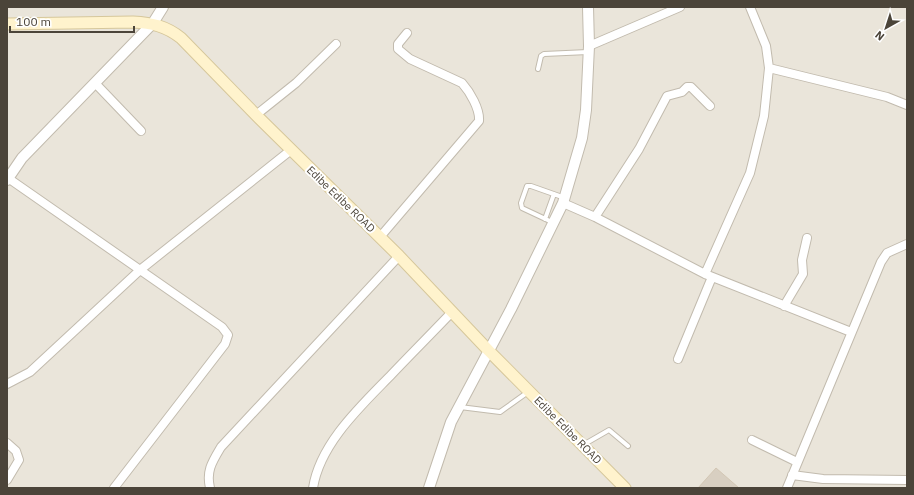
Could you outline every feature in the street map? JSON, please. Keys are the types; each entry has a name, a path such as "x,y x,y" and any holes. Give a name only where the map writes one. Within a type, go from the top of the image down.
{"main road":[{"name":"Edibe Edibe ROAD","path":"7,24 126,22 153,23 170,29 181,38 291,150 380,236 452,312 625,488"}],"street":[{"path":"114,488 225,344 228,335 222,327 7,179 22,158 153,23 163,7"},
{"path":"430,488 451,422 490,351 549,221 564,200 582,138 586,110 589,49 588,7"},
{"path":"589,49 680,7"},
{"path":"678,359 708,275 750,173 764,116 769,68 766,46 750,7"},
{"path":"380,236 479,121 480,116 468,90 462,83 410,59 398,49 398,44 407,33"},
{"path":"256,115 296,83 336,44"},
{"path":"769,68 887,97 907,105"},
{"path":"94,83 141,131"},
{"path":"595,217 639,149 667,96 682,92 687,87 691,87 710,106"},
{"path":"7,384 30,372 140,270 291,150"},
{"path":"564,200 708,275 851,332"},
{"path":"784,306 803,274 802,260 807,238"},
{"path":"787,488 881,262 887,253 907,244"},
{"path":"210,488 208,474 210,465 221,447 399,256"},
{"path":"313,488 319,467 333,441 355,412 452,312"},
{"path":"752,440 797,462"},
{"path":"7,443 16,451 19,460 7,480"},
{"path":"792,475 823,479 907,480"}],"lane":[{"path":"538,69 544,54 589,49"},
{"path":"554,194 549,221 522,208 521,203 527,186 554,194 564,200"},
{"path":"460,407 500,412 530,391"},
{"path":"583,445 608,430 628,446"}],"shaded area":[{"path":"7,7 907,7 907,488 7,488"}],"building":[{"path":"716,468 739,488 698,488"}]}
